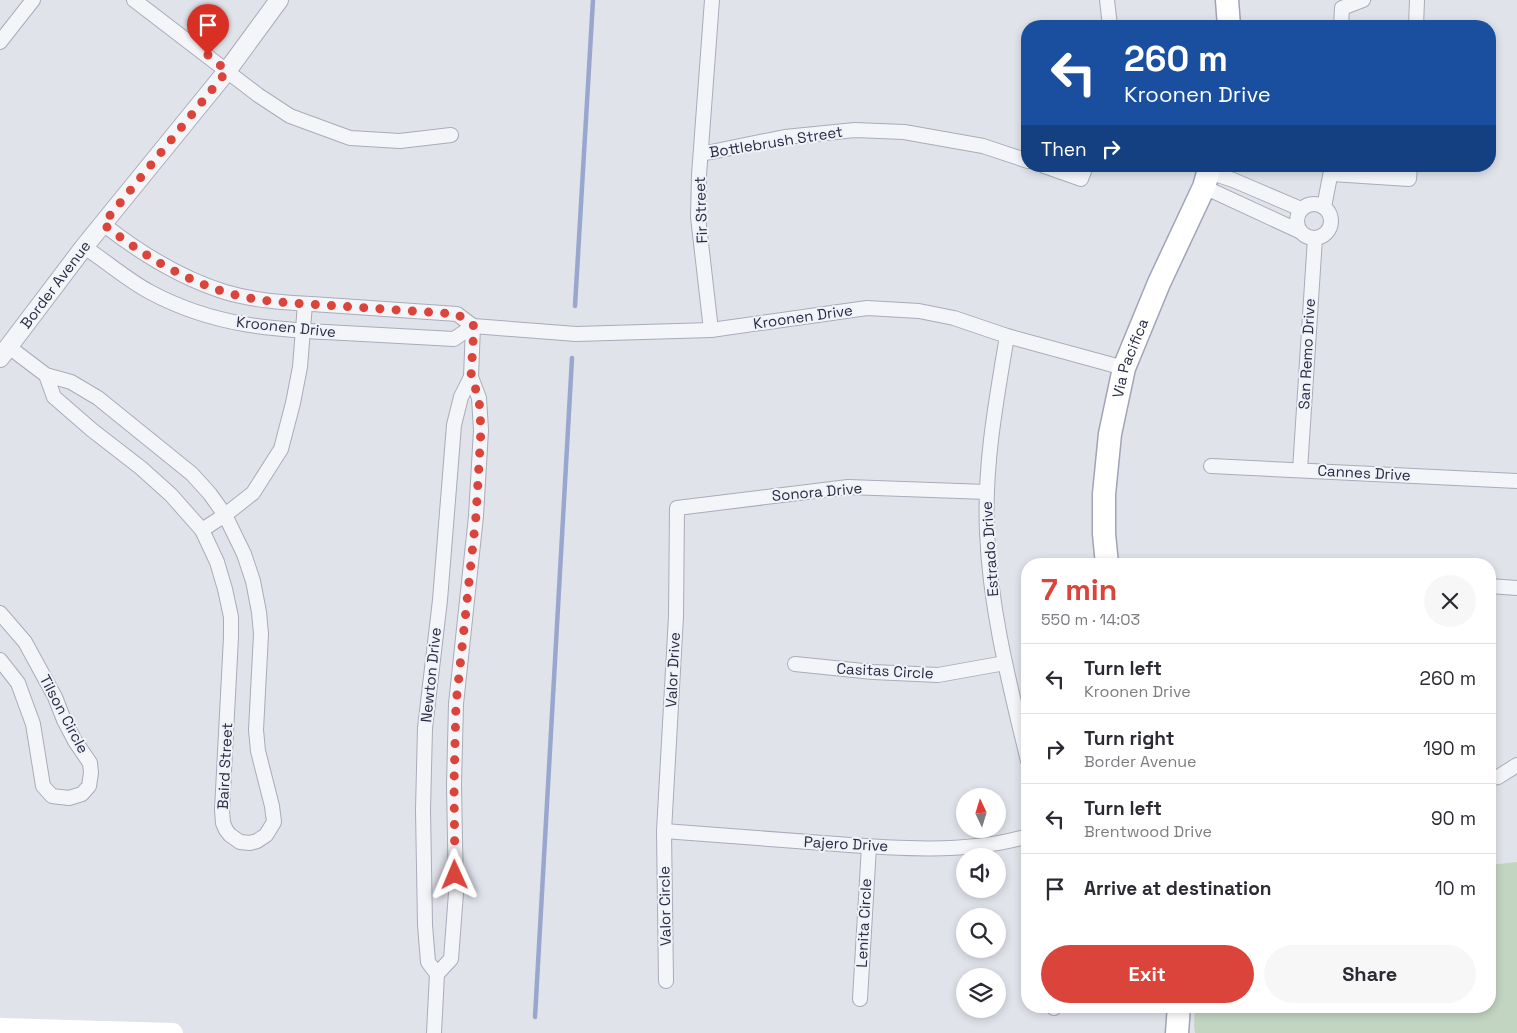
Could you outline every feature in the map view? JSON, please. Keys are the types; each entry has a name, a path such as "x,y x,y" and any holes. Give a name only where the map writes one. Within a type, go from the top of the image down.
{"main road":[{"path":"1227,0 1229,20"},
{"name":"Via Pacifica","path":"1106,558 1104,494 1110,434 1124,368 1159,283 1208,175"},
{"path":"1177,1033 1178,1013"},
{"path":"0,1028 173,1033"}],"street":[{"path":"0,42 33,0"},
{"path":"134,0 258,95 290,116 350,138 400,141 451,135"},
{"name":"Border Avenue","path":"4,353 84,247 227,71 279,0"},
{"name":"Fir Street","path":"711,330 698,217 712,0"},
{"path":"1107,0 1109,20"},
{"path":"1341,20 1342,8 1363,0"},
{"path":"1416,20 1417,0"},
{"name":"Bottlebrush Street","path":"701,154 785,138 854,130 904,132 983,146 1021,159"},
{"path":"1324,207 1332,172"},
{"path":"1349,172 1409,179 1410,172"},
{"path":"1208,175 1233,180 1300,209"},
{"path":"1208,175 1304,235 1315,238 1326,234 1331,223 1328,211 1324,207 1312,203 1300,209 1296,220 1299,231"},
{"name":"Kroonen Drive","path":"103,224 155,261 194,281 227,293 266,301 457,314 474,326 576,334 711,330 867,308 918,311 954,318 1007,336 1124,368"},
{"name":"San Remo Drive","path":"1300,470 1315,238"},
{"name":"Kroonen Drive","path":"84,247 149,292 182,307 209,316 254,327 454,339 474,326"},
{"path":"202,530 225,516 253,493 281,449 300,367 305,304"},
{"name":"Newton Drive","path":"438,974 428,962 425,925 422,810 425,728 443,564 454,424 461,397 471,377 474,326"},
{"name":"Estrado Drive","path":"1007,336 991,434 987,492 988,563 1005,663 1021,731"},
{"name":"Baird Street","path":"4,353 46,376 71,382 98,398 192,474 210,494 225,516 244,554 253,581 260,626 256,730 261,764 272,806 274,822 266,835 250,843 236,840 230,835 223,823 222,810 231,661 231,616 217,562 202,530 172,495 54,397 46,376"},
{"name":"Newton Drive","path":"434,1033 438,974 451,959 456,893 454,785 456,704 476,516 481,430 479,398 471,377"},
{"name":"Cannes Drive","path":"1211,466 1517,481"},
{"name":"Sonora Drive","path":"677,508 848,486 987,492"},
{"name":"Valor Drive","path":"664,831 676,616 677,508"},
{"path":"1496,586 1517,588"},
{"name":"Tilson Circle","path":"0,613 25,642 56,697 64,720 75,741 90,763 89,786 82,794 69,798 52,796 43,786 33,724 18,683 0,660"},
{"name":"Casitas Circle","path":"795,664 873,672 938,674 1005,663"},
{"path":"1496,776 1517,765"},
{"name":"Pajero Drive","path":"664,831 869,846 961,848 1005,843 1021,838"},
{"name":"Valor Circle","path":"664,831 666,981"},
{"name":"Lenita Circle","path":"860,999 869,846"}],"green space":[{"path":"1517,862 1517,1033 1195,1033 1195,1013 1496,1013 1496,864"}],"waterway":[{"path":"575,306 593,0"},
{"path":"535,1017 572,358"}],"route":[{"path":"208,55 227,71 103,224 163,266 194,281 227,293 266,301 457,314 474,326 471,377 479,398 481,430 476,516 456,704 454,785 455,875"}]}
